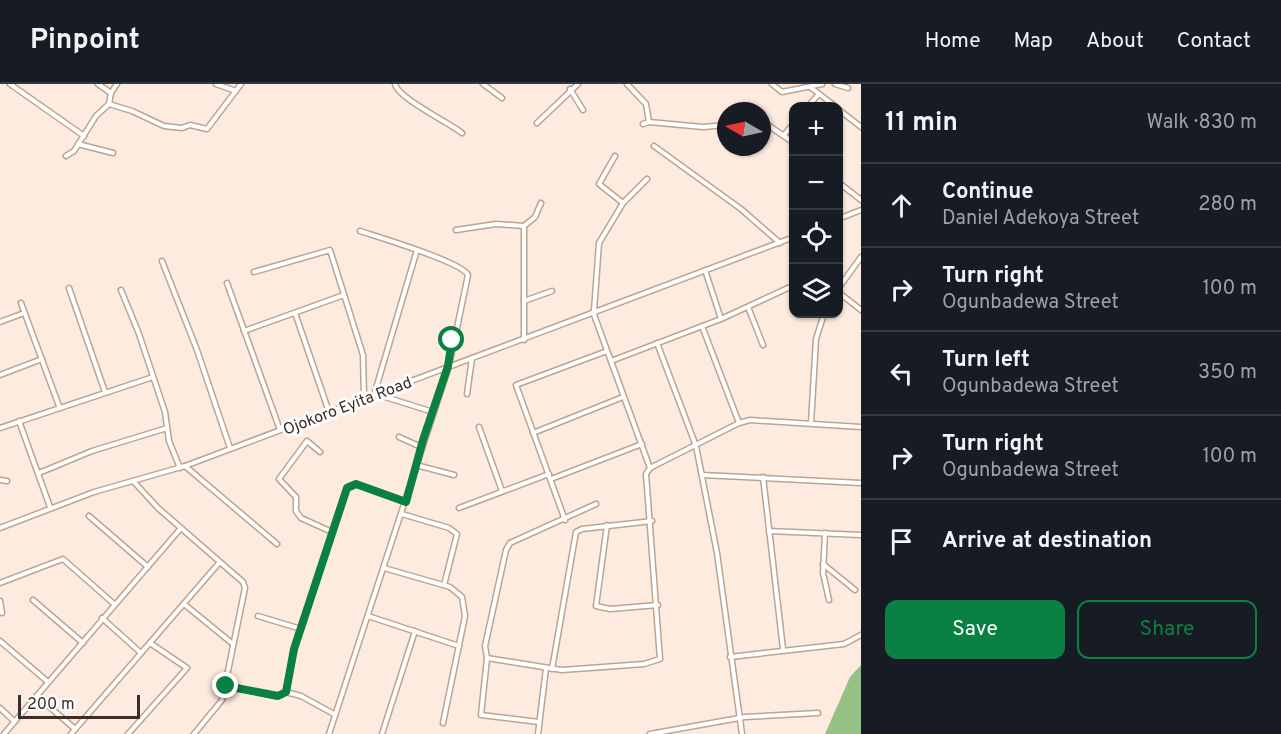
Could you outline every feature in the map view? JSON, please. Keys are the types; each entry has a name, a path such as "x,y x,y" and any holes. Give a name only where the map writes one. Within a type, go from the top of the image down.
{"street":[{"path":"10,84 84,136"},
{"path":"98,84 111,93"},
{"path":"66,156 74,151 96,116 109,104 111,93 117,84"},
{"path":"216,84 236,91"},
{"path":"109,104 132,111 164,126 182,128 190,125 207,129 241,84"},
{"path":"395,84 396,89 407,98 462,133"},
{"path":"483,84 502,98"},
{"path":"537,123 570,89 578,84"},
{"path":"627,84 646,104 649,122"},
{"path":"772,84 782,92 822,84"},
{"path":"835,84 848,88"},
{"path":"809,86 829,102"},
{"path":"570,89 583,110"},
{"path":"812,102 819,94"},
{"path":"843,113 861,127"},
{"path":"643,124 649,122 703,127 717,126"},
{"path":"771,127 789,139"},
{"path":"784,135 789,129"},
{"path":"78,144 113,153"},
{"path":"654,146 741,209 780,243"},
{"path":"615,156 599,183 623,203"},
{"path":"647,179 623,203 598,243 593,312 650,468"},
{"path":"843,186 861,201"},
{"path":"456,230 496,224 524,226 535,217 541,203"},
{"path":"843,217 861,210"},
{"path":"524,226 524,340"},
{"path":"328,734 406,502 421,447 448,366 467,272 417,250 360,231"},
{"name":"Ojokoro Eyita Road","path":"0,528 50,507 183,467 789,239"},
{"path":"254,272 330,249 363,355 364,398"},
{"path":"417,250 376,395 433,412"},
{"path":"843,284 861,257"},
{"path":"162,261 197,350 230,448"},
{"path":"705,270 721,319"},
{"path":"227,283 280,430"},
{"path":"69,288 105,393"},
{"path":"611,361 721,319 788,288"},
{"path":"121,290 153,377 167,428 183,467 277,544"},
{"path":"524,302 552,291"},
{"path":"244,331 344,295"},
{"path":"843,295 861,310"},
{"path":"21,303 60,406"},
{"path":"748,307 763,345"},
{"path":"0,322 24,313"},
{"path":"295,313 329,412"},
{"path":"811,423 816,339 823,318"},
{"path":"702,326 739,423"},
{"path":"657,343 696,446 717,553 742,734"},
{"path":"565,520 516,385 607,351"},
{"path":"467,394 472,358"},
{"path":"0,375 42,359"},
{"path":"0,428 60,406 153,377"},
{"path":"533,433 623,397"},
{"path":"487,657 552,669 644,664 660,659 652,521 646,474 650,468 739,423 763,420 861,427"},
{"path":"19,421 50,507"},
{"path":"479,427 502,491"},
{"path":"39,473 93,451 167,428"},
{"path":"399,437 421,447"},
{"path":"320,452 308,441 279,479 296,497 297,514 309,523 332,532"},
{"path":"459,508 502,491 550,477 642,444"},
{"path":"416,465 454,475"},
{"path":"702,475 861,483"},
{"path":"763,477 783,649"},
{"path":"0,480 7,481"},
{"path":"135,482 181,528 243,582 245,588 226,686 220,704 194,734"},
{"path":"286,692 292,656 347,488 352,484 406,502"},
{"path":"539,722 481,715 487,657 485,646 508,546 596,504"},
{"path":"402,514 449,528 457,534 458,540 444,585"},
{"path":"89,516 148,567"},
{"path":"552,669 576,532 607,525 652,521"},
{"path":"607,525 596,606 610,609 658,606"},
{"path":"4,734 181,528"},
{"path":"769,531 861,536"},
{"path":"825,533 822,564 829,600"},
{"path":"0,583 63,559 114,604"},
{"path":"71,734 219,563"},
{"path":"822,564 855,590"},
{"path":"384,568 444,585 460,595 464,603 459,646 443,723"},
{"path":"33,600 83,643"},
{"path":"0,601 3,613"},
{"path":"184,604 233,644"},
{"path":"258,616 301,629"},
{"path":"368,616 459,646"},
{"path":"102,618 141,653"},
{"path":"382,734 415,631"},
{"path":"730,657 783,649 844,644 861,634"},
{"path":"0,641 48,682"},
{"path":"128,734 187,668 150,643"},
{"path":"538,734 546,668"},
{"path":"226,686 278,696 286,692 301,696 334,714"},
{"path":"37,696 75,729"},
{"path":"0,708 14,721"},
{"path":"650,734 740,717 818,713"}],"green space":[{"path":"861,665 861,734 825,734 850,677"}],"route":[{"path":"226,686 241,687 278,696 286,692 294,649 347,488 356,484 406,502 423,440 448,366 452,340"}]}
